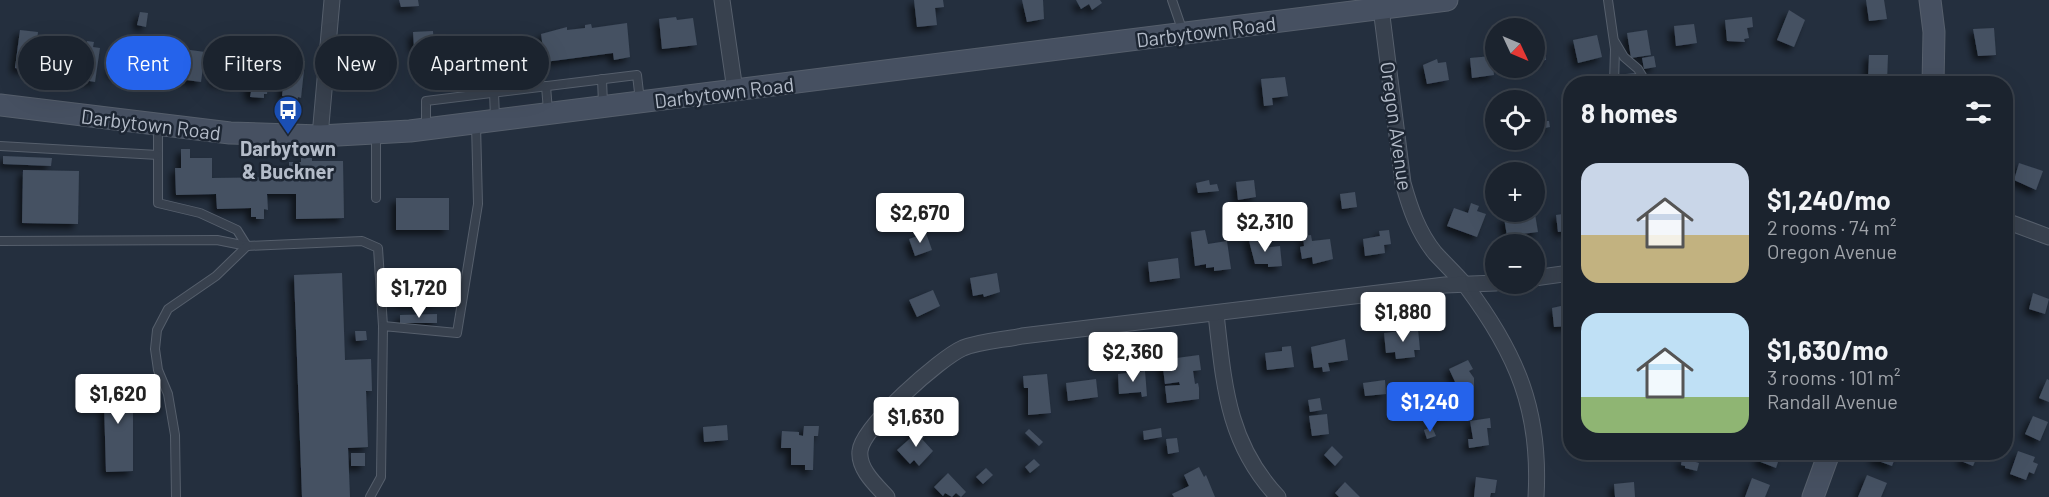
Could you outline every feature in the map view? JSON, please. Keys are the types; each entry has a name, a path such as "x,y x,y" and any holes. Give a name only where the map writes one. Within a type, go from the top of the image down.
{"main road":[{"name":"Darbytown Road","path":"0,105 230,133 320,136 376,133 485,122 1447,0"},
{"path":"1930,0 1934,32 1933,76"},
{"path":"1813,497 1826,460"}],"street":[{"path":"320,136 332,0"},
{"path":"722,0 735,90"},
{"name":"Oregon Avenue","path":"1381,8 1402,172 1409,206 1425,239 1464,284 1502,337 1518,374 1535,438 1536,497"},
{"path":"2013,224 2049,237"},
{"path":"1545,276 1563,274"},
{"path":"887,497 864,470 860,458 862,441 880,418 925,375 939,363 970,346 1022,336 1485,283"},
{"path":"1216,314 1228,401 1238,436 1258,476 1278,497"}],"lane":[{"path":"1172,0 1184,34"},
{"path":"1608,0 1615,40 1614,76"},
{"path":"1615,40 1624,57 1638,69 1642,76"},
{"path":"549,86 637,75 640,102"},
{"path":"602,79 603,107"},
{"path":"426,129 426,101 511,90"},
{"path":"546,90 549,114"},
{"path":"383,326 457,333 478,204 485,122 494,92"},
{"path":"158,125 158,203 200,213 237,230 247,246"},
{"path":"376,133 376,198"},
{"path":"0,146 158,155"},
{"path":"0,241 217,240 247,246 362,241 378,248 383,326 381,477 370,497"},
{"path":"176,497 175,435 168,394 158,369 155,349 157,330 168,309 216,276 247,246"}],"building":[{"path":"399,0 418,0 419,6 401,7"},
{"path":"914,0 943,0 944,7 935,8 937,25 917,27"},
{"path":"1022,0 1043,0 1044,19 1027,22"},
{"path":"1076,0 1100,0 1102,3 1092,10 1089,4 1081,9"},
{"path":"1866,0 1884,0 1887,19 1869,21"},
{"path":"1789,10 1805,20 1794,47 1777,40"},
{"path":"140,12 148,13 146,27 137,25"},
{"path":"676,17 677,20 693,18 697,45 662,49 659,19"},
{"path":"1752,17 1753,27 1747,28 1749,38 1744,39 1745,42 1727,41 1725,20"},
{"path":"627,23 630,57 614,60 613,53 549,61 549,36 541,36 541,34 567,27 567,30 585,28 585,25 591,24 592,28"},
{"path":"1694,24 1697,43 1676,46 1674,26"},
{"path":"1994,28 1996,55 1978,56 1973,29"},
{"path":"20,30 38,32 37,36 19,36"},
{"path":"1647,30 1651,55 1631,58 1627,33"},
{"path":"433,31 433,36 413,36 413,32"},
{"path":"1597,35 1602,57 1578,63 1573,40"},
{"path":"18,45 18,68 15,68"},
{"path":"94,47 100,48 94,82"},
{"path":"191,50 203,52 201,82 191,81"},
{"path":"1869,55 1888,55 1887,76 1868,76"},
{"path":"1654,56 1656,67 1644,69 1642,58"},
{"path":"1485,57 1485,76 1472,78 1470,58"},
{"path":"1437,59 1438,63 1446,62 1449,80 1427,84 1423,65"},
{"path":"1635,73 1635,76 1617,76"},
{"path":"1285,77 1288,96 1272,98 1273,105 1264,106 1261,79"},
{"path":"248,90 267,90 264,98 250,97 251,92"},
{"path":"283,90 302,90 301,98 298,97 297,101 284,100 285,96 282,96"},
{"path":"1545,121 1549,121 1550,127 1545,128"},
{"path":"181,149 190,149 190,158 212,158 212,178 289,177 289,162 301,162 301,158 312,158 312,161 343,161 344,218 296,219 296,194 267,194 268,210 264,209 264,219 251,217 251,208 217,209 216,194 176,195 175,168 181,168"},
{"path":"3,156 52,158 51,166 3,164"},
{"path":"2019,163 2043,171 2036,190 2014,180"},
{"path":"23,170 79,171 78,224 22,223"},
{"path":"1209,180 1210,185 1217,184 1219,191 1198,193 1196,183"},
{"path":"1254,180 1256,197 1238,200 1236,182"},
{"path":"1355,192 1357,207 1342,209 1340,194"},
{"path":"396,198 449,198 449,230 396,230"},
{"path":"1471,203 1479,206 1477,211 1485,214 1477,237 1447,226 1454,208 1468,213"},
{"path":"1563,214 1563,232 1558,232 1556,215"},
{"path":"1505,222 1536,222 1538,232 1507,234"},
{"path":"1205,230 1208,244 1227,241 1231,269 1214,271 1214,267 1206,268 1206,264 1195,266 1191,232"},
{"path":"1389,230 1391,244 1384,245 1385,253 1365,256 1363,239 1380,236 1379,231"},
{"path":"926,233 932,250 915,256 909,239"},
{"path":"1311,235 1312,241 1330,239 1333,259 1313,264 1312,257 1302,259 1300,247 1304,246 1303,236"},
{"path":"1260,236 1262,248 1280,246 1282,266 1268,267 1268,264 1255,264 1248,237"},
{"path":"1178,258 1180,278 1150,282 1148,262"},
{"path":"342,273 345,360 371,359 372,391 366,391 368,447 348,448 350,497 302,497 294,275"},
{"path":"997,273 1000,292 984,297 983,294 973,296 970,278"},
{"path":"401,286 437,286 437,303 401,303"},
{"path":"933,290 940,306 917,317 909,300"},
{"path":"2033,293 2049,299 2045,314 2029,309"},
{"path":"1563,306 1563,326 1554,327 1552,308"},
{"path":"437,314 437,323 400,323 400,315"},
{"path":"1418,329 1420,350 1414,350 1415,357 1396,359 1395,352 1386,353 1384,333"},
{"path":"355,331 366,331 367,340 356,341"},
{"path":"1345,339 1348,360 1328,363 1330,371 1323,372 1322,367 1314,368 1311,347"},
{"path":"1291,346 1294,367 1267,370 1265,353 1282,351 1282,347"},
{"path":"1199,355 1201,370 1193,371 1195,384 1198,383 1199,399 1167,403 1165,386 1180,385 1179,382 1165,384 1162,360"},
{"path":"1468,360 1473,369 1469,371 1474,378 1474,387 1457,395 1453,388 1457,386 1449,369"},
{"path":"1145,371 1147,396 1142,397 1141,392 1119,394 1118,374"},
{"path":"1047,374 1051,413 1028,415 1028,388 1024,388 1023,376"},
{"path":"1096,379 1098,397 1068,401 1066,383"},
{"path":"2047,379 2049,380 2049,402 2039,398"},
{"path":"1385,380 1386,394 1365,396 1363,383"},
{"path":"100,381 133,381 133,471 106,472 104,403 100,403"},
{"path":"1449,397 1454,413 1437,418 1432,402"},
{"path":"1320,398 1322,410 1310,412 1308,400"},
{"path":"918,410 927,420 918,429 909,419"},
{"path":"1327,414 1329,434 1312,436 1309,416"},
{"path":"2033,416 2048,422 2040,441 2025,434"},
{"path":"1490,418 1491,428 1487,428 1489,445 1469,448 1468,439 1473,439 1470,421"},
{"path":"727,425 728,440 704,442 703,427"},
{"path":"804,426 819,426 818,436 814,436 813,470 805,470 805,465 791,465 791,448 781,448 782,431 799,432 799,435 803,436"},
{"path":"922,426 928,433 922,439 933,451 919,466 914,460 910,464 897,450 915,434 912,430 915,427 917,431"},
{"path":"1432,427 1436,436 1427,439 1424,430"},
{"path":"1161,428 1162,437 1144,440 1143,431"},
{"path":"1029,429 1043,442 1039,446 1025,433"},
{"path":"1177,438 1179,452 1168,454 1166,439"},
{"path":"1332,446 1343,457 1335,466 1324,455"},
{"path":"2018,451 2035,457 2033,462 2038,464 2034,474 2029,472 2026,480 2010,474"},
{"path":"351,453 365,453 365,466 351,466"},
{"path":"1034,459 1040,465 1030,473 1025,467"},
{"path":"1682,460 1699,463 1697,471 1681,465"},
{"path":"1758,460 1779,460 1776,468"},
{"path":"1876,460 1894,460 1892,466"},
{"path":"1961,460 1976,460 1973,466"},
{"path":"1199,467 1204,477 1206,475 1215,497 1174,497 1172,494 1189,486 1184,475"},
{"path":"986,468 993,475 983,484 976,477"},
{"path":"948,473 966,492 961,497 956,493 952,497 945,493 943,496 934,487"},
{"path":"1867,475 1887,483 1881,497 1858,497"},
{"path":"1476,477 1497,480 1495,493 1491,493 1490,497 1474,497"},
{"path":"1752,478 1770,485 1765,497 1745,497"},
{"path":"1345,482 1360,497 1339,497 1335,493"},
{"path":"1634,482 1635,497 1615,497 1614,484"}],"place":[{"name":"Darbytown & Buckner","path":"288,136"}]}
